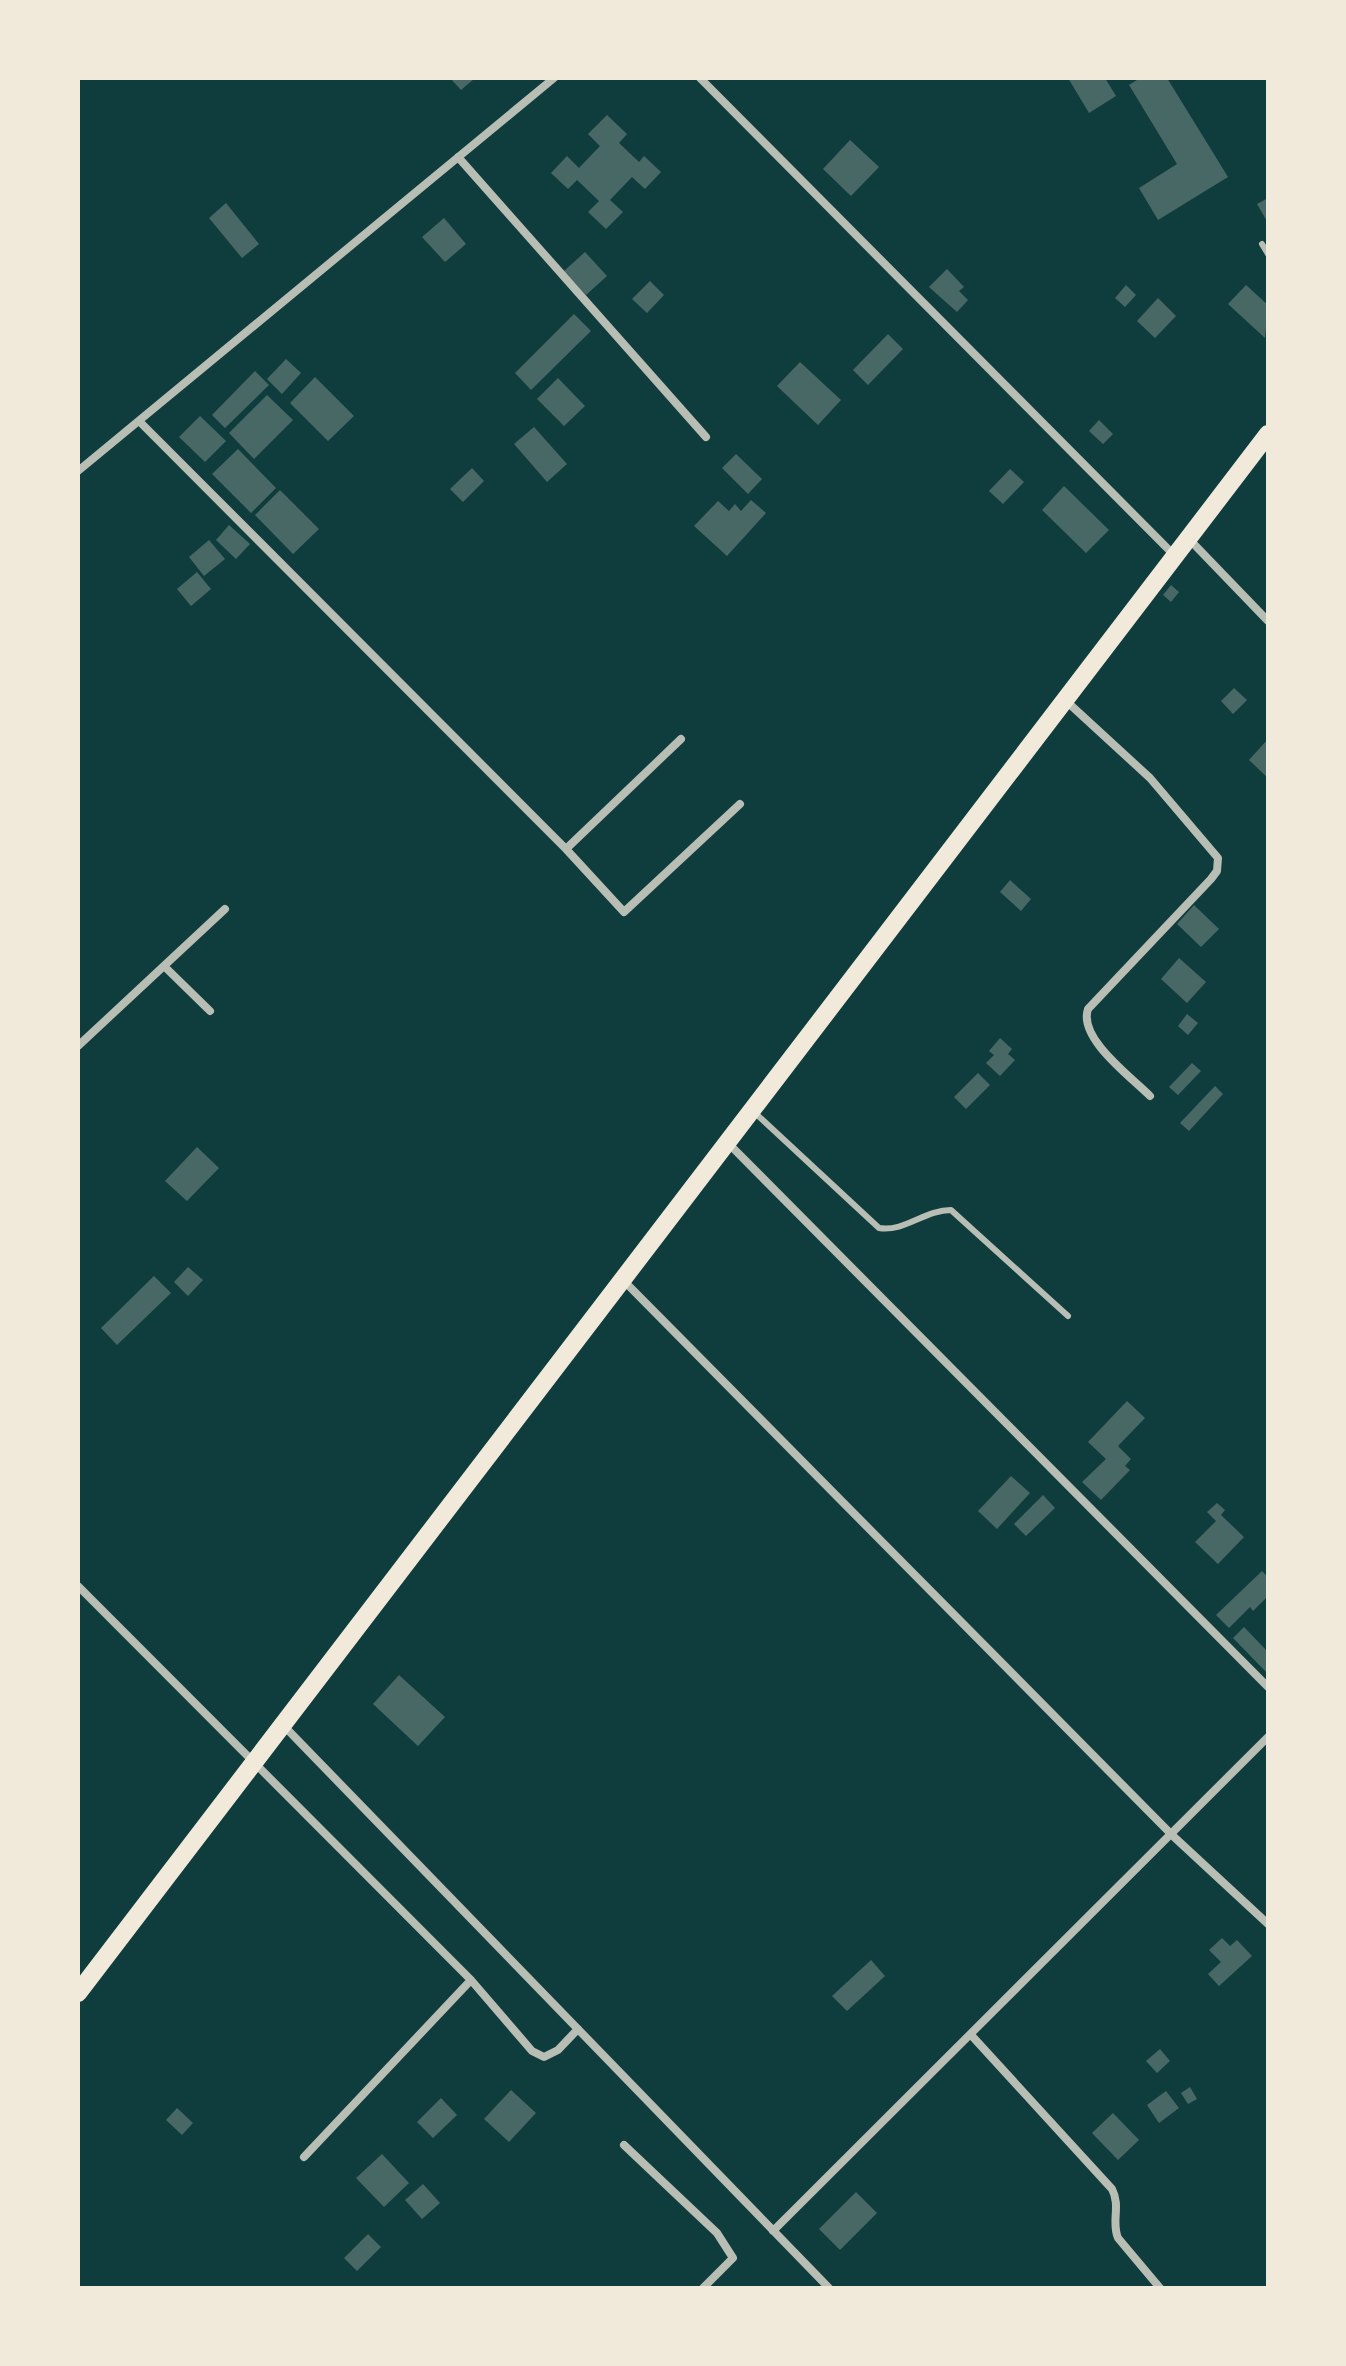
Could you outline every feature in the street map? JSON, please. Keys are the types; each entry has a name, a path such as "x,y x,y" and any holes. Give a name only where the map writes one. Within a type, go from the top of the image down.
{"highway":[{"path":"78,1993 1268,434"}],"street":[{"path":"78,471 554,78"},
{"path":"700,78 1174,555"},
{"path":"458,157 706,437"},
{"path":"139,421 566,849 624,912 740,804"},
{"path":"1187,537 1268,621"},
{"path":"1064,699 1150,778 1218,858 1217,871 1211,879 1088,1009 1085,1018 1091,1037 1150,1096"},
{"path":"566,849 681,739"},
{"path":"78,1046 225,909"},
{"path":"164,966 210,1011"},
{"path":"727,1142 1268,1687"},
{"path":"622,1279 1173,1836 1268,1924"},
{"path":"78,1586 256,1761 471,1980 532,2051 544,2057 558,2050 578,2029"},
{"path":"283,1725 829,2288"},
{"path":"773,2231 1173,1836 1268,1737"},
{"path":"304,2157 471,1980"},
{"path":"972,2036 1045,2111 1112,2189 1117,2198 1114,2229 1118,2238 1160,2288"},
{"path":"624,2145 717,2233 733,2258 703,2288"}],"lane":[{"path":"1262,244 1268,254"},
{"path":"752,1109 879,1228 889,1230 908,1224 933,1210 951,1210 1068,1316"}],"building":[{"path":"450,78 475,78 461,90"},
{"path":"1068,78 1105,78 1116,96 1089,113"},
{"path":"1140,78 1167,78 1228,177 1158,220 1139,188 1177,164 1129,85"},
{"path":"607,115 627,134 619,143 639,162 644,156 661,172 645,189 632,177 610,200 623,212 606,229 588,212 599,201 577,180 568,189 551,173 567,156 579,168 600,146 588,134"},
{"path":"850,140 879,167 851,196 823,169"},
{"path":"1268,198 1268,223 1257,204"},
{"path":"226,203 259,244 242,258 209,218"},
{"path":"444,218 466,244 445,262 422,237"},
{"path":"585,252 607,276 586,295 564,271"},
{"path":"947,269 964,287 959,291 968,300 957,312 929,287"},
{"path":"650,281 664,295 647,313 632,299"},
{"path":"1126,285 1136,295 1125,307 1115,298"},
{"path":"1246,285 1268,305 1265,338 1228,304"},
{"path":"1158,298 1176,316 1155,338 1137,321"},
{"path":"574,314 591,331 531,390 515,373"},
{"path":"888,334 903,349 868,385 853,370"},
{"path":"286,359 301,373 282,394 267,379"},
{"path":"800,362 841,400 818,425 777,386"},
{"path":"255,371 269,385 225,428 212,415"},
{"path":"315,377 354,416 328,441 290,403"},
{"path":"558,378 585,406 564,426 537,399"},
{"path":"267,395 293,420 254,459 229,433"},
{"path":"200,416 226,441 205,462 179,437"},
{"path":"1099,420 1113,434 1103,444 1089,431"},
{"path":"534,427 567,464 547,482 514,444"},
{"path":"238,449 276,488 251,513 212,474"},
{"path":"736,454 762,479 748,494 722,468"},
{"path":"472,468 484,481 463,502 450,489"},
{"path":"1010,469 1024,482 1003,504 989,491"},
{"path":"1064,486 1109,530 1086,553 1042,510"},
{"path":"280,490 319,529 293,554 255,515"},
{"path":"751,500 766,513 727,556 694,526 718,501 729,511 735,504 741,511"},
{"path":"229,525 250,544 236,559 216,540"},
{"path":"209,540 225,559 204,576 189,557"},
{"path":"197,572 211,589 191,606 177,589"},
{"path":"1171,585 1179,592 1171,602 1163,595"},
{"path":"1234,688 1247,700 1233,714 1221,701"},
{"path":"1268,739 1268,778 1249,760"},
{"path":"1010,880 1031,899 1021,911 1000,892"},
{"path":"1194,905 1219,929 1201,947 1177,924"},
{"path":"1179,958 1206,982 1187,1003 1161,979"},
{"path":"1187,1014 1198,1023 1188,1035 1178,1026"},
{"path":"1000,1038 1012,1049 1008,1054 1015,1060 1000,1076 986,1063 994,1055 989,1051"},
{"path":"1192,1063 1201,1071 1178,1095 1169,1087"},
{"path":"978,1073 990,1085 966,1109 954,1097"},
{"path":"1215,1086 1223,1094 1189,1131 1180,1123"},
{"path":"197,1147 219,1168 187,1201 165,1181"},
{"path":"188,1267 203,1280 188,1296 174,1282"},
{"path":"154,1276 171,1293 117,1345 101,1328"},
{"path":"1127,1401 1145,1418 1118,1446 1131,1459 1125,1466 1130,1470 1101,1500 1082,1482 1106,1459 1088,1442"},
{"path":"1011,1476 1030,1493 997,1529 978,1511"},
{"path":"1043,1495 1055,1508 1026,1536 1014,1524"},
{"path":"1217,1503 1225,1510 1221,1515 1244,1537 1218,1564 1195,1542 1216,1521 1207,1512"},
{"path":"1262,1571 1268,1577 1268,1596 1253,1611 1250,1607 1229,1628 1216,1615"},
{"path":"1244,1627 1268,1652 1268,1674 1233,1638"},
{"path":"399,1675 445,1717 418,1746 373,1704"},
{"path":"1222,1938 1230,1946 1237,1940 1252,1956 1219,1986 1208,1974 1221,1962 1209,1950"},
{"path":"871,1960 885,1976 847,2011 832,1996"},
{"path":"1160,2049 1170,2061 1157,2073 1146,2061"},
{"path":"1190,2087 1197,2099 1188,2104 1181,2093"},
{"path":"511,2090 536,2113 509,2142 484,2119"},
{"path":"1166,2091 1179,2108 1159,2123 1147,2105"},
{"path":"441,2098 457,2115 433,2138 417,2122"},
{"path":"177,2108 193,2123 182,2135 166,2120"},
{"path":"1113,2113 1139,2140 1118,2160 1092,2133"},
{"path":"382,2154 409,2183 384,2207 356,2178"},
{"path":"423,2184 440,2203 422,2219 405,2200"},
{"path":"856,2192 877,2213 840,2250 819,2229"},
{"path":"368,2234 381,2247 357,2271 344,2258"}]}
